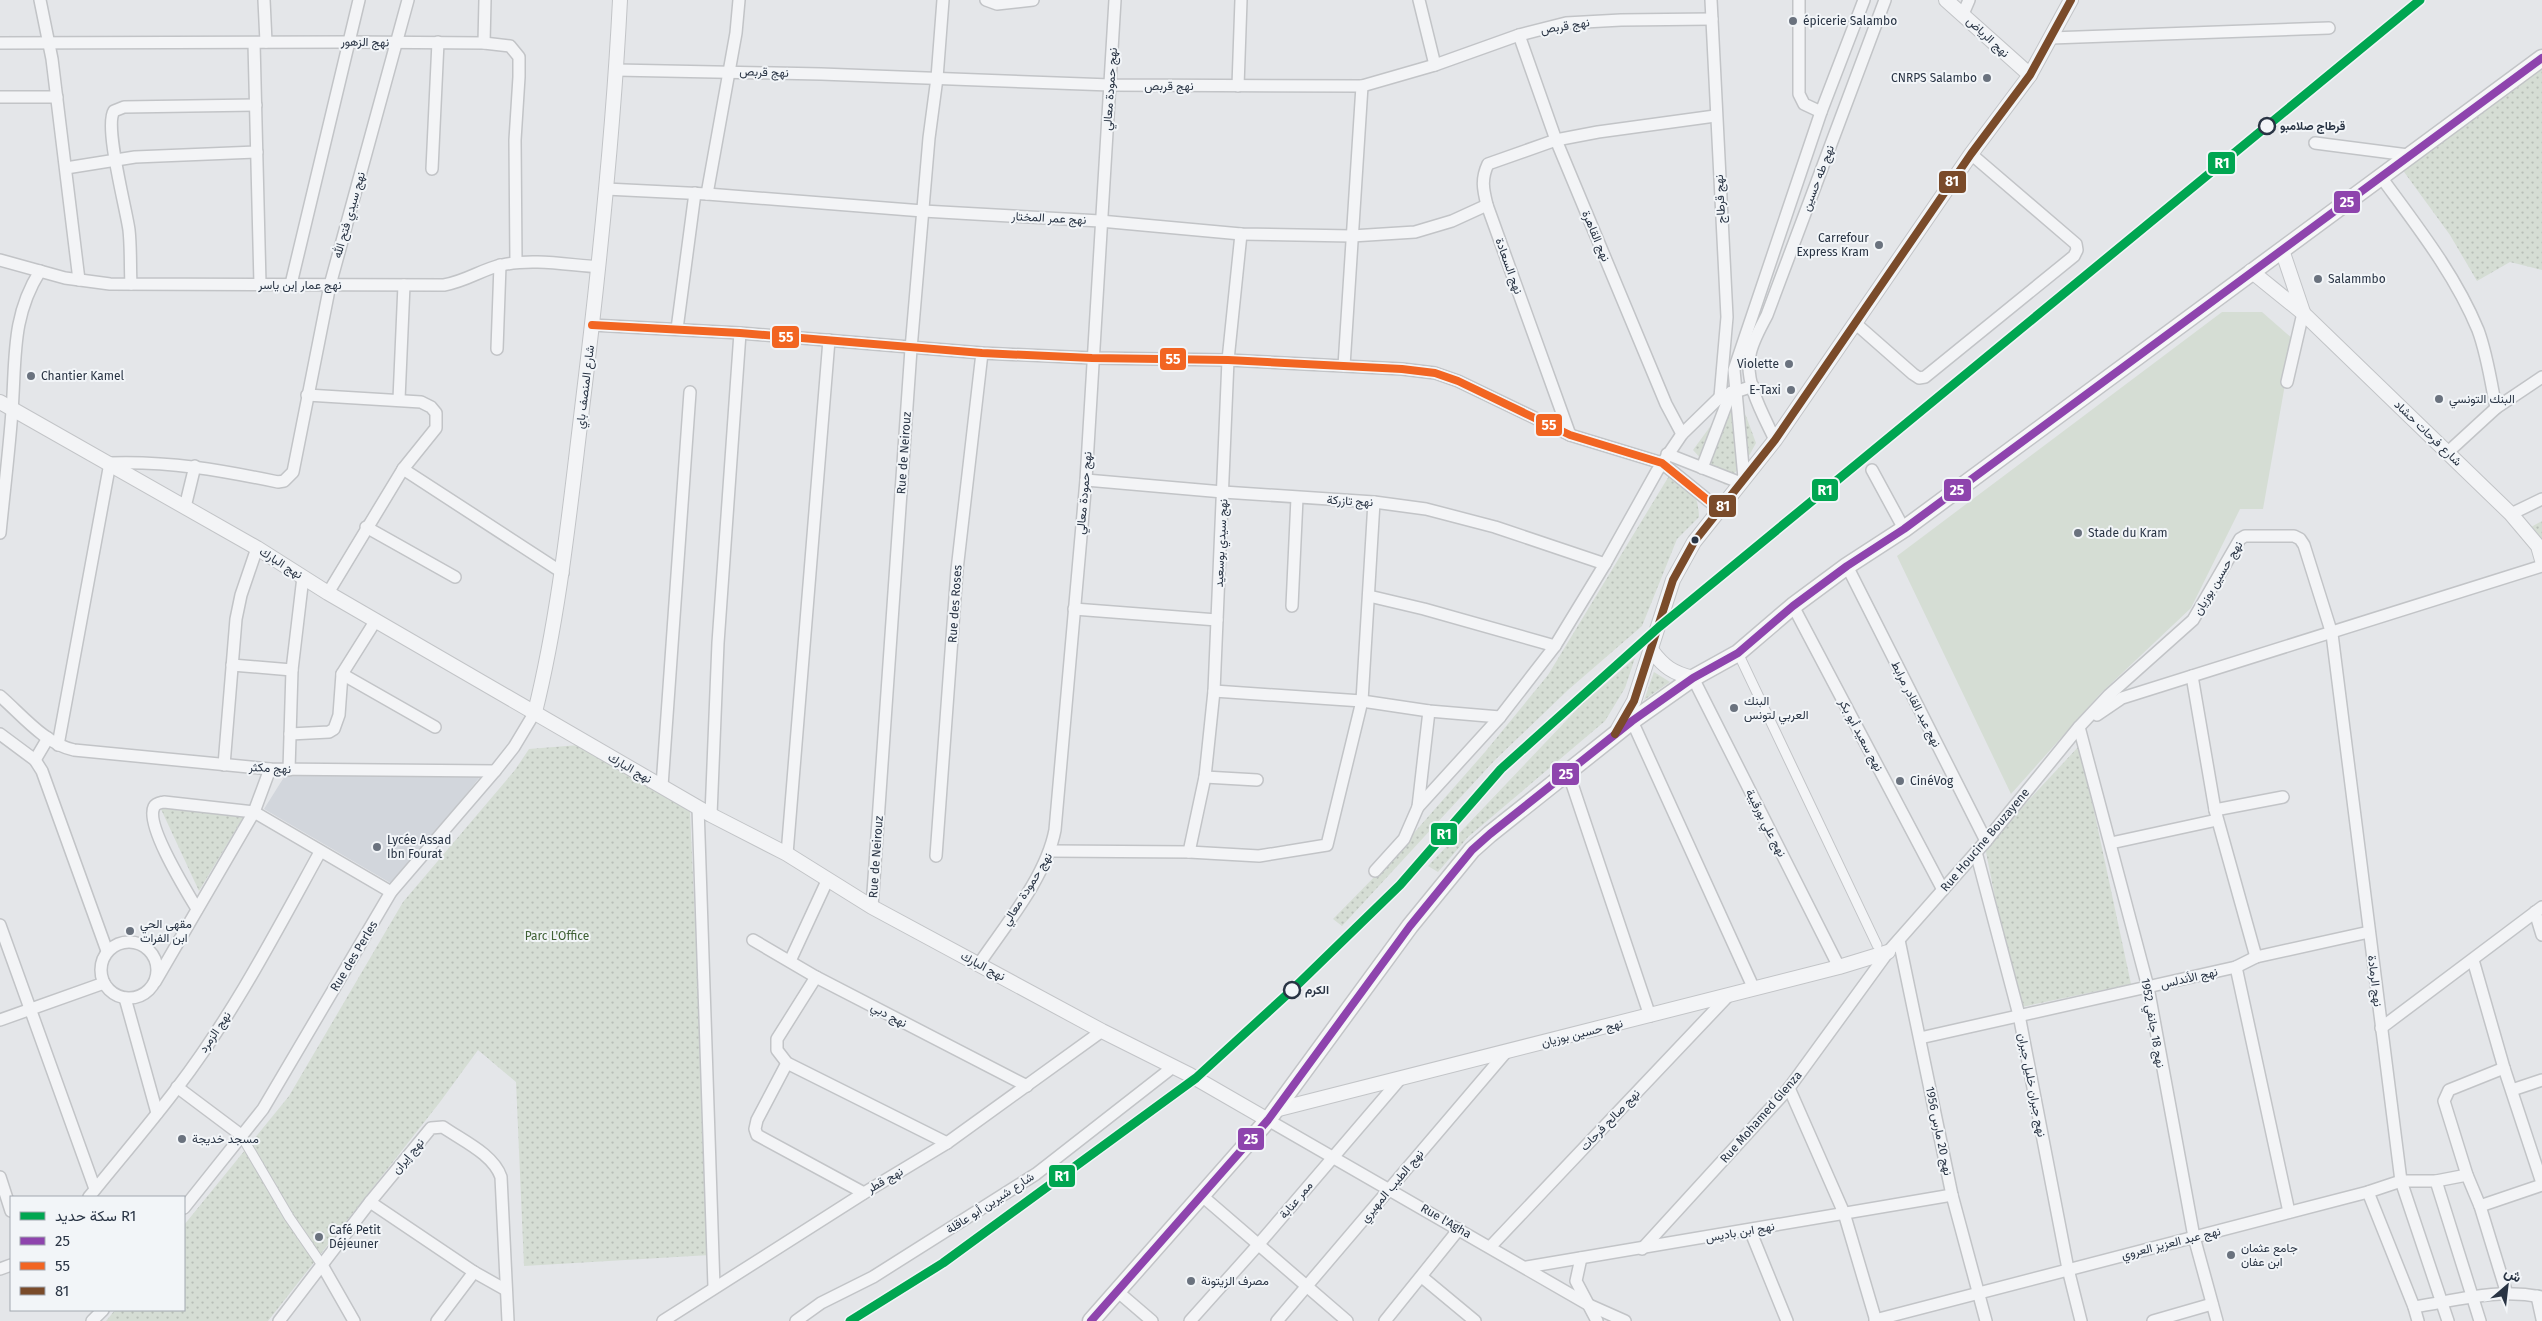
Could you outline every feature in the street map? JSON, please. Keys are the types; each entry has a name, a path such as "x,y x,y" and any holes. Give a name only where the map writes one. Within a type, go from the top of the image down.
{"main road":[{"path":"1091,1321 1271,1115 1410,926 1472,850 1632,721 1693,678 1738,653 1793,606 1847,566 1904,529 2251,271 2381,177 2408,155 2542,58"}],"street":[{"path":"40,0 57,97 79,280"},
{"path":"260,284 256,105 264,0"},
{"path":"291,284 359,0"},
{"name":"نهج سيدي فتح الله","path":"195,466 278,482 291,476 296,461 307,395 330,285 408,0"},
{"path":"484,43 485,0"},
{"name":"شارع المنصف باي","path":"535,712 548,659 563,574 599,267 616,70 620,0"},
{"path":"677,329 701,193 736,33 739,0"},
{"name":"Rue de Neirouz","path":"872,907 911,349 943,0"},
{"path":"986,0 997,4 1033,0"},
{"name":"نهج حمودة معالي","path":"979,964 1051,851 1058,811 1086,480 1100,221 1115,0"},
{"path":"1238,86 1241,0"},
{"path":"1418,0 1435,65"},
{"name":"نهج قرطاج","path":"1711,0 1715,116 1727,316 1729,393"},
{"path":"1799,0 1798,94 1804,104 1821,112"},
{"name":"نهج طه حسين","path":"1744,353 1821,112 1864,0"},
{"name":"نهج طه حسين","path":"1744,353 1767,315 1885,0"},
{"name":"نهج الرياض","path":"1946,0 2030,75"},
{"path":"1963,14 1969,0"},
{"path":"1613,737 1634,701 1652,651 1667,596 1682,562 1694,542 1775,440 1971,154 2030,75 2071,0"},
{"name":"نهج قربص","path":"616,70 728,71 1110,85 1362,86 1435,65 1519,35 1566,23 1712,19"},
{"path":"2051,38 2328,28"},
{"name":"نهج القاهرة","path":"1519,35 1556,140 1666,404 1682,434"},
{"path":"432,170 438,42"},
{"name":"نهج الزهور","path":"0,43 438,42 484,43 510,46 519,57 515,140 516,262"},
{"path":"1344,366 1362,86"},
{"path":"0,97 57,97"},
{"path":"131,284 129,230 115,160 111,119 114,111 120,107 256,105"},
{"path":"1556,140 1598,132 1715,116"},
{"name":"نهج السعادة","path":"1556,140 1488,164 1483,175 1482,185 1487,204 1570,435"},
{"path":"2315,143 2408,155"},
{"path":"66,168 169,154 257,152"},
{"path":"1855,323 1913,374 1919,378 1925,377 2074,256 2077,250 2076,244 1971,154"},
{"path":"2381,177 2431,246 2466,305 2480,338 2496,408"},
{"name":"نهج عمر المختار","path":"606,189 701,193 1100,221 1241,234 1352,236 1415,232 1452,221 1487,204"},
{"name":"نهج سيدي بوسعيد","path":"1189,852 1205,778 1214,691 1224,492 1228,360 1241,234"},
{"name":"شارع فرحات حشاد","path":"2282,250 2303,313"},
{"name":"نهج عمار إبن ياسر","path":"0,260 79,280 131,284 404,285 462,282 500,265 516,262 599,267"},
{"path":"497,349 500,265"},
{"path":"0,533 6,406 16,331 25,297 40,271"},
{"name":"شارع فرحات حشاد","path":"2251,271 2303,313 2511,514 2538,546 2542,560"},
{"path":"400,399 404,285"},
{"path":"2287,382 2303,313"},
{"path":"592,325 740,333 911,349 982,353 1092,358 1228,360 1402,369 1435,374 1458,382 1570,435 1742,480"},
{"path":"711,815 718,643 740,333"},
{"path":"787,854 828,340"},
{"name":"Rue des Roses","path":"936,856 957,570 982,353"},
{"path":"1744,353 1760,409 1775,440"},
{"path":"1702,468 1729,393 1734,370 1744,353"},
{"path":"2448,452 2496,408 2542,377"},
{"path":"1375,871 1404,838 1418,807 1500,717 1555,646 1606,564 1665,459 1682,434 1729,393 1753,386"},
{"path":"662,786 690,392"},
{"path":"1729,393 1742,480"},
{"path":"307,395 400,399 421,402 431,407 436,413 436,428 403,469 366,526 328,593"},
{"name":"نهج البارك","path":"6,406 110,463 257,548 328,593 711,815 787,854 827,881 872,907 1102,1031 1271,1115"},
{"path":"1665,459 1720,510"},
{"path":"36,760 53,741 110,463 150,462 195,466 185,507"},
{"path":"403,469 563,574"},
{"path":"1872,470 1904,529"},
{"name":"نهج تازركة","path":"1086,480 1297,498 1374,502 1426,509 1495,527 1606,564"},
{"path":"1292,606 1297,498"},
{"path":"2511,514 2542,499"},
{"path":"1051,851 1189,852 1259,856 1327,845 1362,701 1374,502"},
{"path":"366,526 455,577"},
{"name":"نهج حسين بوزيان","path":"2079,727 2109,695 2189,624 2235,545 2245,536 2294,536 2300,539 2332,634"},
{"path":"224,765 236,619 241,595 257,548"},
{"name":"نهج عبد القادر مرابط","path":"1847,566 1986,841"},
{"path":"2079,727 2122,698 2332,634 2542,566"},
{"path":"289,770 292,670 303,577"},
{"path":"1368,596 1424,609 1555,646"},
{"name":"نهج سعيد أبو بكر","path":"1793,606 1943,890"},
{"path":"1074,609 1217,620"},
{"path":"290,734 329,732 334,729 339,715 342,674 376,620"},
{"name":"نهج الرمادة","path":"2332,634 2401,1181 2448,1321"},
{"path":"1652,651 1662,665 1671,671 1693,678"},
{"path":"1738,653 1882,948"},
{"path":"232,665 292,670"},
{"path":"342,674 435,727"},
{"path":"2192,676 2216,815 2256,957"},
{"name":"نهج علي بورقيبة","path":"1693,678 1839,967"},
{"path":"1214,691 1362,701 1428,711 1500,717"},
{"path":"0,696 53,741"},
{"path":"1418,807 1428,711"},
{"name":"Rue des Perles","path":"185,1207 259,1115 391,892 495,771 514,747 535,712"},
{"path":"1632,721 1754,989"},
{"name":"Rue Houcine Bouzayene","path":"1882,948 1899,940 1986,841 2079,727"},
{"name":"نهج 18 جانفي 1952","path":"2079,727 2148,987 2194,1238 2217,1321"},
{"path":"0,734 36,760 45,777 107,951"},
{"name":"نهج مكثر","path":"53,741 74,750 270,769 495,771"},
{"path":"155,982 158,966 151,951 144,946 137,942 121,942 107,951 101,967 104,983 113,993 125,998 140,996 146,993 155,982 254,812 270,769"},
{"path":"1568,772 1650,1016"},
{"path":"1205,778 1257,780"},
{"path":"2111,843 2283,797"},
{"path":"197,909 166,856 152,815 154,808 164,802 254,812 391,892"},
{"path":"698,807 714,1287"},
{"name":"نهج الزمرد","path":"92,1193 177,1088 245,987 320,852"},
{"name":"نهج جبران خليل جبران","path":"1976,852 2019,1015 2068,1269 2080,1321"},
{"path":"790,961 827,881"},
{"path":"2381,1028 2538,909 2542,935"},
{"path":"0,925 31,1010 92,1193"},
{"name":"نهج الأندلس","path":"1920,1038 2236,967 2256,957 2369,932"},
{"name":"نهج دبي","path":"753,940 816,977 1027,1086"},
{"name":"نهج 20 مارس 1956","path":"1899,940 1952,1195 1986,1321"},
{"name":"نهج حسين بوزيان","path":"1271,1115 1401,1078 1839,967 1882,948"},
{"name":"Rue Mohamed Glenza","path":"1642,1249 1789,1088 1882,948"},
{"path":"2472,960 2504,1068 2542,1184 2480,1206"},
{"path":"2236,967 2289,1212"},
{"path":"816,977 777,1039 777,1050 787,1063 947,1143"},
{"path":"0,1020 104,983"},
{"name":"نهج صالح فرحات","path":"1491,1246 1729,995"},
{"path":"125,998 156,1113"},
{"name":"نهج قطر","path":"663,1321 714,1287 947,1143 1102,1031"},
{"name":"نهج الطيب المهيري","path":"1277,1321 1507,1051"},
{"path":"787,1063 757,1120 755,1129 757,1135 864,1193"},
{"name":"شارع شيرين أبو عاقلة","path":"796,1321 822,1303 874,1278 1036,1174 1173,1067"},
{"path":"2504,1068 2460,1084 2445,1095 2444,1107 2480,1206 2507,1294"},
{"name":"ممر عنابة","path":"1190,1321 1258,1245 1332,1156 1401,1078"},
{"path":"2512,1090 2542,1080"},
{"path":"177,1088 241,1135 289,1217 322,1264 354,1321"},
{"path":"1789,1088 1844,1213 1876,1321"},
{"name":"Rue l'Agha","path":"1271,1115 1332,1156 1589,1304 1625,1321"},
{"name":"نهج إيران","path":"279,1321 370,1202 431,1128 443,1127 491,1160 501,1178 508,1321"},
{"name":"نهج عبد العزيز العروي","path":"1876,1321 1978,1292 2368,1192 2401,1181 2436,1181 2467,1174"},
{"path":"0,1177 10,1208"},
{"path":"2436,1181 2480,1321"},
{"path":"2368,1192 2418,1321"},
{"path":"1201,1195 1346,1321"},
{"name":"نهج ابن باديس","path":"1527,1267 1952,1195"},
{"path":"370,1202 474,1272 506,1290"},
{"path":"1385,1321 1459,1229"},
{"path":"1750,1230 1787,1321"},
{"path":"1581,1258 1576,1281 1597,1321"},
{"path":"437,1321 474,1272"},
{"path":"1422,1277 1475,1321"},
{"path":"1117,1291 1152,1321"},
{"path":"2414,1307 2472,1295 2507,1294 2539,1297 2542,1319"},
{"path":"2153,1321 2212,1304"},
{"path":"92,1321 102,1311"}],"shaded area":[{"name":"Lycée Assad Ibn Fourat","path":"483,773 394,885 264,809 286,774"}],"green space":[{"path":"2542,60 2542,270 2510,262 2477,281 2450,235 2399,165"},
{"name":"Stade du Kram","path":"2222,312 2262,312 2293,339 2263,509 2240,509 2191,608 2101,693 2011,794 1897,556"},
{"path":"1740,407 1746,416 1756,443 1750,454 1725,485 1693,450 1715,420"},
{"path":"1669,476 1683,483 1692,491 1697,502 1699,517 1677,539 1642,626 1568,690 1494,761 1342,926 1333,919 1384,867 1485,752 1548,675"},
{"path":"2542,521 2542,544 2531,527"},
{"path":"1635,658 1625,688 1605,721 1468,837 1438,872 1428,866 1582,704"},
{"path":"1654,672 1670,682 1644,700"},
{"name":"Parc L'Office","path":"579,745 690,811 710,1255 524,1266 516,1082 478,1050 440,1102 268,1321 106,1321 114,1311 185,1311 185,1224 289,1096 403,902 515,770 529,749"},
{"path":"2080,745 2131,984 2017,1008 1985,847"},
{"path":"160,807 244,816 199,891"}],"rail line":[{"name":"R1","path":"850,1321 943,1263 1196,1078 1292,990 1400,885 1501,769 1659,627 2420,0"}],"transit line":[{"name":"81","path":"1615,734 1634,701 1673,580 1694,542 1775,440 1971,154 2030,75 2071,0"},
{"name":"25","path":"1091,1321 1268,1120 1410,926 1472,850 1490,834 1632,721 1693,678 1738,653 1793,606 1847,566 1904,529 2542,58"},
{"name":"55","path":"592,325 740,333 982,353 1092,358 1228,360 1402,369 1435,373 1458,381 1570,435 1662,463 1720,510"}],"place":[{"name":"épicerie Salambo","path":"1793,21"},
{"name":"CNRPS Salambo","path":"1987,78"},
{"name":"قرطاج صلامبو","path":"2267,126"},
{"name":"Carrefour Express Kram","path":"1879,245"},
{"name":"Salammbo","path":"2318,279"},
{"name":"Violette","path":"1789,364"},
{"name":"Chantier Kamel","path":"31,376"},
{"name":"E-Taxi","path":"1791,390"},
{"name":"البنك التونسي","path":"2439,399"},
{"name":"Stade du Kram","path":"2078,533"},
{"name":"البنك العربي لتونس","path":"1734,708"},
{"name":"CinéVog","path":"1900,781"},
{"name":"Lycée Assad Ibn Fourat","path":"377,847"},
{"name":"مقهى الحي ابن الفرات","path":"130,931"},
{"name":"الكرم","path":"1292,990"},
{"name":"مسجد خديجة","path":"182,1139"},
{"name":"Café Petit Déjeuner","path":"319,1237"},
{"name":"جامع عثمان ابن عفان","path":"2231,1255"},
{"name":"مصرف الزيتونة","path":"1191,1281"}]}
